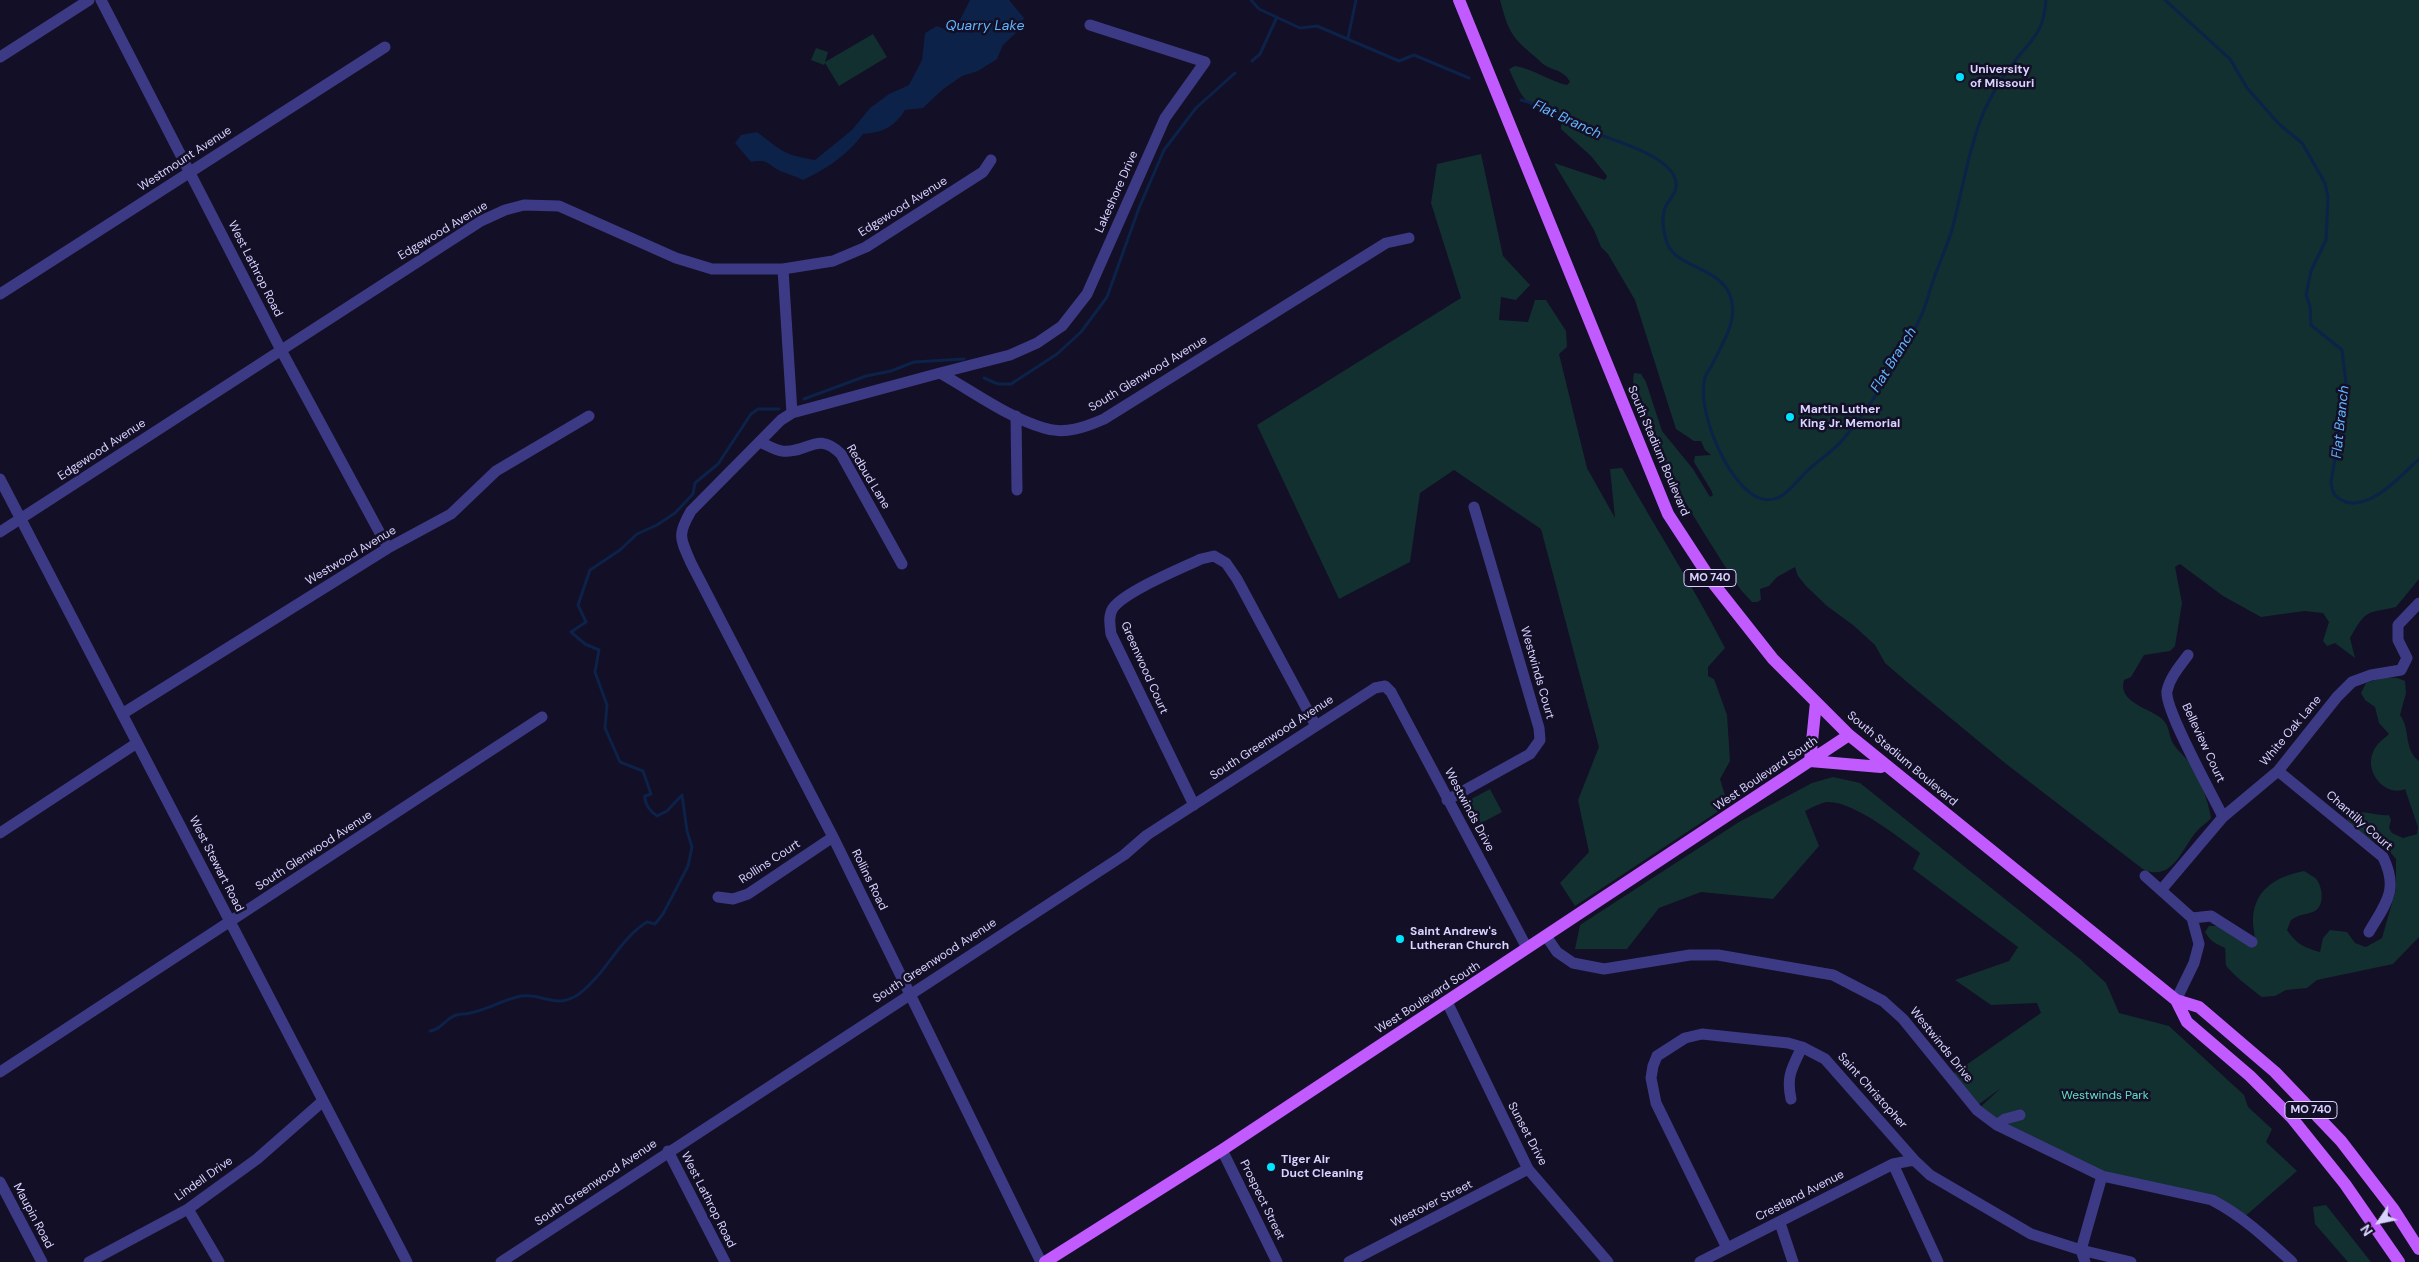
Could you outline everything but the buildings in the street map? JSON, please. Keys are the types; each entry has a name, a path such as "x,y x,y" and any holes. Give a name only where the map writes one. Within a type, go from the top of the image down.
{"main road":[{"name":"South Stadium Boulevard","path":"1459,0 1668,514 1713,583 1767,652 1849,735 2176,1000 2199,1007 2275,1072 2341,1142 2394,1210 2419,1249"},
{"path":"1816,702 1810,761 1881,767 1885,765"},
{"name":"West Boulevard South","path":"1045,1262 1222,1150 1849,735"},
{"name":"MO 740","path":"2176,1000 2187,1022 2250,1076 2292,1118 2345,1184 2400,1262"}],"street":[{"path":"0,57 89,0"},
{"name":"West Lathrop Road","path":"100,0 281,350 388,548"},
{"name":"Lakeshore Drive","path":"940,374 1010,355 1037,343 1062,326 1087,294 1164,118 1205,62 1090,25"},
{"name":"Westmount Avenue","path":"0,294 385,47"},
{"name":"Edgewood Avenue","path":"0,532 481,221 505,210 524,205 559,206 676,258 712,269 783,269 833,261 866,248 983,172 991,160"},
{"name":"South Glenwood Avenue","path":"940,374 1016,416 1045,429 1085,428 1104,419 1386,243 1409,238"},
{"path":"783,269 792,414"},
{"path":"760,442 780,420 792,414 940,374"},
{"name":"Westwood Avenue","path":"122,714 388,548 451,514 496,471 590,416"},
{"path":"1016,416 1017,490"},
{"name":"Rollins Road","path":"760,442 691,511 681,529 684,546 833,837 1041,1262"},
{"name":"Redbud Lane","path":"760,442 782,451 797,450 819,442 832,445 841,454 902,564"},
{"name":"West Stewart Road","path":"0,479 407,1262"},
{"name":"Westwinds Court","path":"1447,800 1530,754 1540,740 1539,728 1474,507"},
{"name":"Greenwood Court","path":"1194,805 1111,634 1109,622 1113,608 1126,597 1201,559 1214,556 1226,564 1237,578 1316,726"},
{"name":"White Oak Lane","path":"2162,890 2223,817 2278,771 2337,696 2352,682 2371,675 2401,670 2407,658 2398,640 2398,625 2419,604"},
{"name":"Belleview Court","path":"2188,655 2173,676 2167,693 2173,715 2223,817"},
{"name":"Westwinds Drive","path":"1385,686 1391,692 1447,800 1528,948"},
{"name":"South Greenwood Avenue","path":"501,1262 668,1151 1124,855 1148,835 1194,805 1376,688 1385,686"},
{"name":"South Glenwood Avenue","path":"0,1072 542,717"},
{"path":"0,833 137,743"},
{"name":"Chantilly Court","path":"2278,771 2383,857 2389,870 2390,896 2369,932"},
{"name":"Rollins Court","path":"718,897 733,899 748,894 833,837"},
{"path":"2146,876 2192,918 2199,944 2194,963 2176,1000"},
{"path":"2192,918 2212,916 2252,942"},
{"name":"Westwinds Drive","path":"1546,936 1557,952 1574,963 1604,969 1690,955 1718,955 1832,975 1876,997 1890,1007 1903,1019 1977,1110 1997,1125 2102,1176 2212,1200 2228,1208 2262,1234 2292,1262"},
{"name":"Sunset Drive","path":"1446,1002 1528,1170 1608,1262"},
{"name":"Saint Christopher","path":"1727,1248 1656,1104 1651,1078 1657,1056 1685,1038 1702,1034 1788,1043 1812,1051 1832,1065 1914,1160 1930,1175 2032,1234 2081,1250 2132,1262"},
{"path":"1791,1099 1788,1083 1789,1073 1802,1047"},
{"name":"Lindell Drive","path":"88,1262 188,1209 257,1159 323,1101"},
{"path":"1997,1125 2005,1119 2020,1115"},
{"name":"Prospect Street","path":"1222,1150 1277,1262"},
{"name":"West Lathrop Road","path":"668,1151 725,1262"},
{"name":"Crestland Avenue","path":"1700,1262 1893,1164 1914,1160"},
{"path":"1893,1164 1938,1262"},
{"name":"Westover Street","path":"1349,1262 1528,1170"},
{"path":"2085,1262 2081,1250 2102,1176"},
{"name":"Maupin Road","path":"0,1182 42,1262"},
{"path":"188,1209 219,1262"},
{"path":"1780,1223 1793,1262"}],"green space":[{"path":"1500,0 2419,0 2419,579 2396,607 2373,612 2360,621 2350,638 2355,658 2335,643 2327,646 2323,641 2329,622 2323,613 2304,611 2261,617 2223,596 2180,564 2175,567 2182,603 2175,646 2170,651 2144,655 2131,677 2124,680 2123,688 2125,694 2135,704 2156,714 2166,723 2172,742 2190,763 2208,804 2211,818 2196,832 2181,855 2169,868 2154,872 2144,870 2005,763 1885,663 1875,645 1853,625 1827,606 1806,586 1798,576 1795,567 1777,577 1769,586 1760,589 1761,600 1757,602 1752,602 1741,590 1674,483 1657,449 1643,419 1635,392 1634,373 1641,374 1646,382 1662,431 1693,469 1710,497 1713,495 1711,490 1694,462 1695,456 1711,455 1705,450 1701,441 1694,441 1676,429 1635,300 1608,254 1601,247 1594,230 1554,163 1605,180 1607,176 1591,156 1561,129 1561,125 1567,120 1564,117 1535,108 1525,100 1509,69 1515,66 1560,83 1567,85 1570,82 1563,74 1544,65 1519,42 1508,25"},
{"path":"873,34 887,57 839,86 825,63 824,65 811,60 816,48 828,52 825,62"},
{"path":"1481,154 1503,256 1530,285 1516,300 1501,297 1499,320 1528,322 1535,300 1546,300 1566,331 1567,347 1559,354 1587,468 1615,518 1610,469 1622,468 1725,648 1708,667 1708,676 1714,679 1727,715 1730,761 1720,779 1728,805 1575,906 1560,883 1589,852 1578,800 1599,747 1541,529 1454,470 1420,493 1410,562 1339,599 1257,425 1461,298 1431,203 1437,164"},
{"path":"2384,677 2405,681 2406,693 2400,715 2405,726 2411,751 2419,761 2419,937 2393,964 2317,980 2307,988 2286,990 2275,996 2262,997 2228,968 2226,965 2225,948 2209,938 2205,932 2209,926 2217,926 2254,947 2253,924 2256,903 2267,887 2283,877 2304,871 2316,879 2321,888 2322,898 2317,910 2291,920 2287,930 2301,945 2320,952 2323,938 2330,930 2347,932 2355,943 2366,947 2382,938 2396,889 2396,859 2386,847 2359,834 2347,820 2356,813 2361,812 2389,815 2391,820 2389,828 2392,833 2403,838 2417,834 2418,827 2405,789 2398,791 2385,787 2379,782 2372,769 2373,751 2389,734 2379,723 2375,707 2365,700 2361,693 2366,683"},
{"name":"Westwinds Park","path":"1833,777 1860,783 2080,959 2106,983 2119,1013 2169,1026 2244,1095 2248,1107 2272,1129 2266,1142 2297,1171 2242,1219 2228,1208 2102,1176 1977,1110 2001,1088 1978,1105 1953,1074 2041,1013 2037,1003 1991,1005 1955,980 2009,961 2018,947 1913,869 1920,853 1901,838 1862,813 1837,803 1827,802 1805,811 1819,846 1773,899 1701,892 1659,908 1627,949 1575,949 1580,925 1739,822 1812,783"},
{"path":"1490,789 1502,812 1474,827 1462,804"},
{"path":"2326,1205 2371,1262 2348,1262 2315,1224 2313,1207"}],"water":[{"name":"Quarry Lake","path":"970,0 1009,0 1024,18 1018,31 1003,45 997,59 978,71 962,76 942,90 923,108 905,110 888,128 863,134 843,155 821,171 803,180 780,171 767,163 751,162 735,143 741,135 757,132 789,154 815,160 852,130 870,108 889,94 909,85 922,60 925,33 937,26 949,31 958,24"}],"waterway":[{"name":"Flat Branch","path":"1251,0 1259,9 1300,28 1317,26 1399,61 1414,55 1469,78"},
{"path":"1348,38 1356,0"},
{"name":"Flat Branch","path":"1521,100 1543,107 1567,123 1646,153 1660,161 1671,171 1676,186 1666,205 1663,216 1667,243 1672,251 1687,263 1706,272 1723,284 1732,302 1733,311 1729,329 1705,378 1703,391 1709,425 1724,460 1744,488 1755,496 1771,500 1784,494 1841,442 1877,394 1907,345 1924,310 1935,274 1951,233 1970,152 1979,123 1994,92 2039,30 2046,0"},
{"name":"Flat Branch","path":"2165,0 2230,59 2247,88 2280,125 2302,143 2325,183 2328,197 2326,240 2311,271 2306,295 2310,306 2311,325 2342,350 2347,391 2331,482 2333,492 2339,499 2346,502 2356,503 2366,500 2386,489 2419,459"},
{"path":"1252,61 1260,54 1277,17"},
{"path":"984,378 998,384 1011,384 1057,354 1081,332 1107,297 1139,208 1164,150 1196,108 1235,73"},
{"path":"804,399 866,376 891,371 914,362 964,359"},
{"path":"430,1031 454,1016 476,1012 517,997 534,996 555,1001 570,999 589,986 637,929 647,922 655,924 663,914 688,866 692,847 687,831 682,795 667,811 657,816 648,808 645,796 651,794 643,771 620,762 605,728 607,705 595,672 599,650 585,644 571,632 586,622 578,605 590,570 620,550 637,534 657,525 675,513 693,494 695,483 718,464 751,414 758,409 779,409"}],"place":[{"name":"University of Missouri","path":"1960,77"},
{"name":"Martin Luther King Jr. Memorial","path":"1790,417"},
{"name":"Saint Andrew's Lutheran Church","path":"1400,939"},
{"name":"Tiger Air Duct Cleaning","path":"1271,1167"}]}
